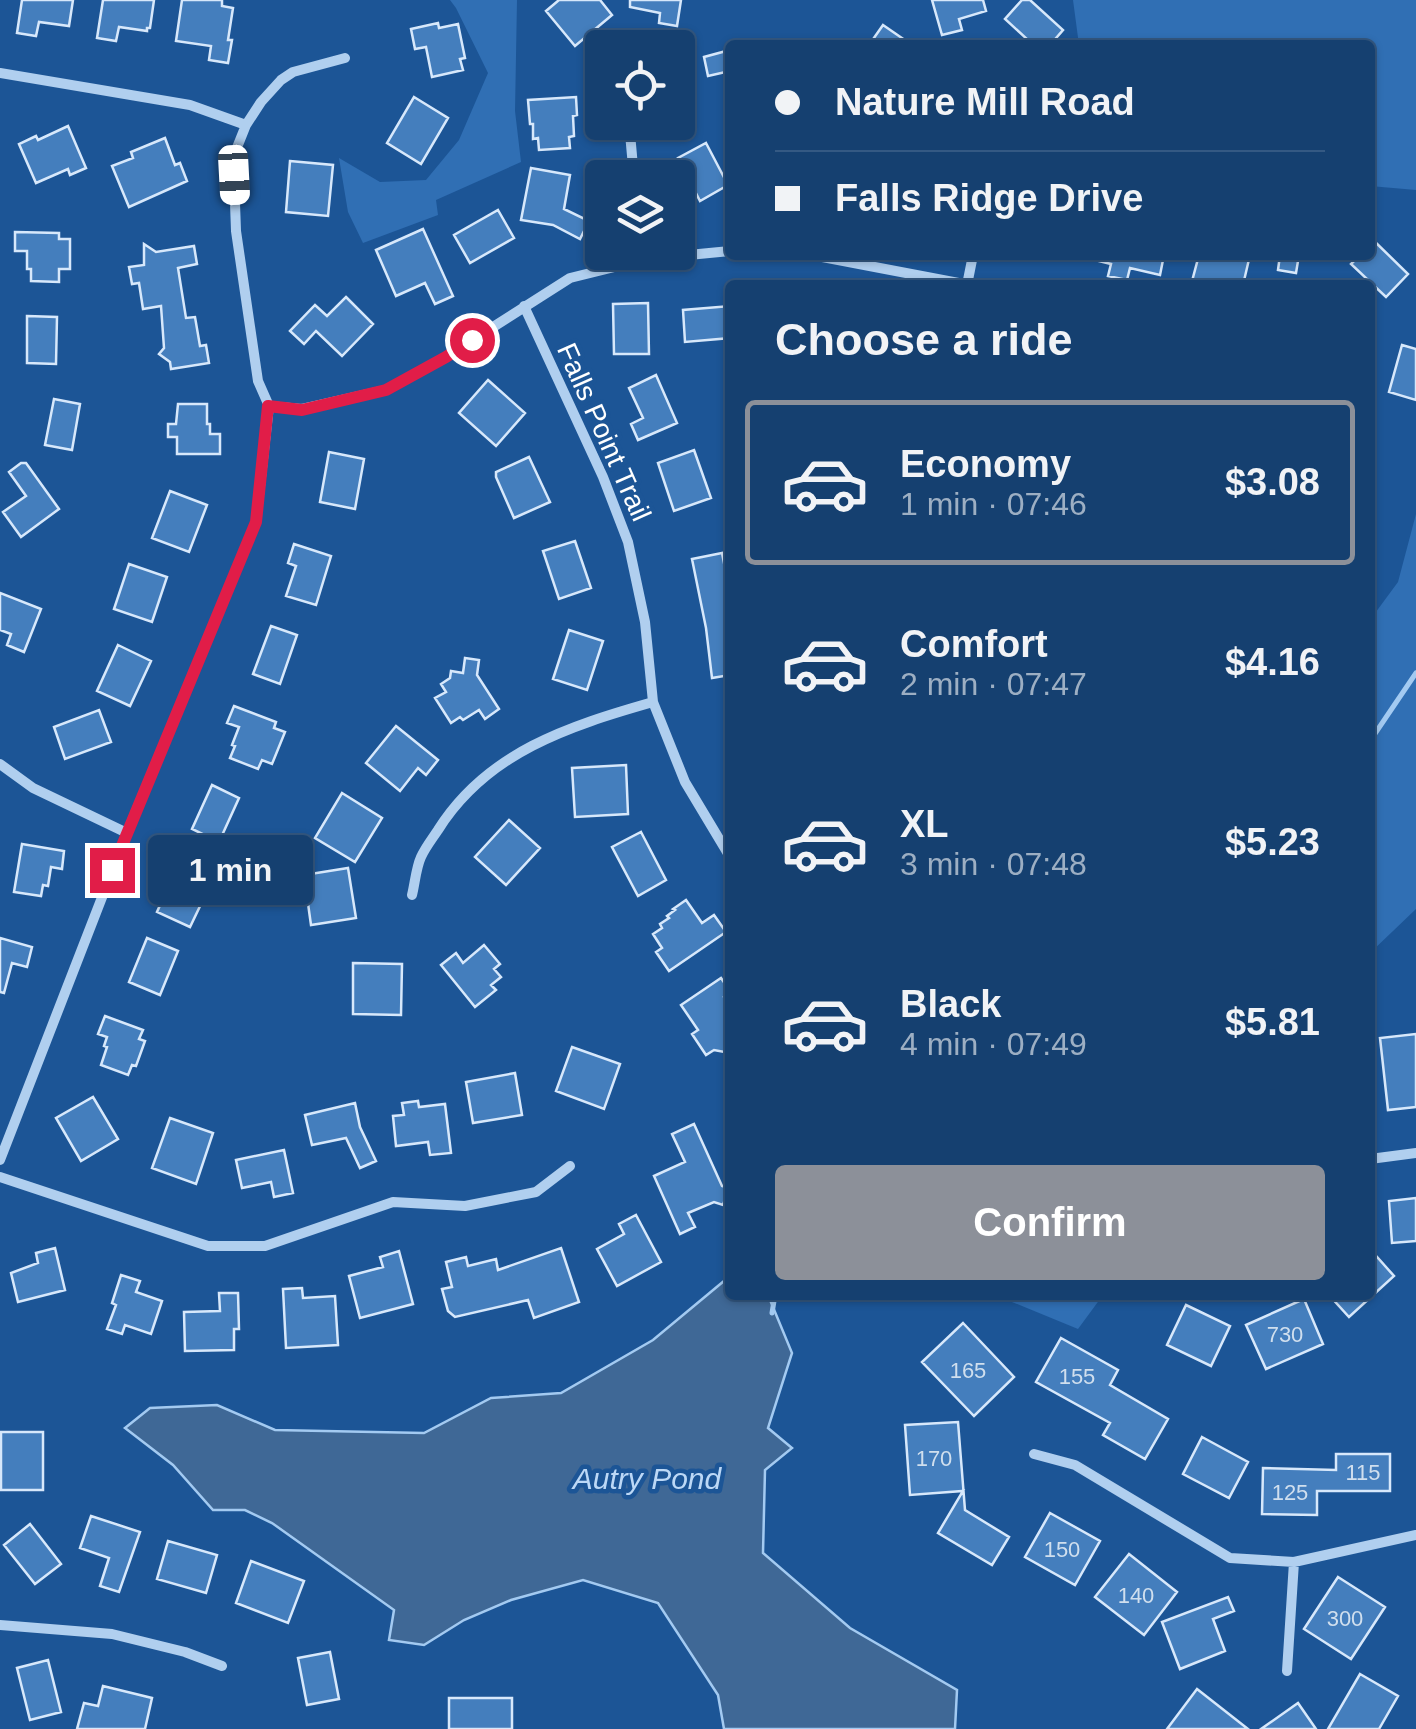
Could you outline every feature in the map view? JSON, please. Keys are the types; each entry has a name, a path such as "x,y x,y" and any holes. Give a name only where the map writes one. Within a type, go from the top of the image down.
{"street":[{"path":"0,1160 127,833 256,522 268,406 258,381 236,231 236,150 246,125 271,91 293,72 345,58"},
{"path":"0,73 190,104 246,125"},
{"path":"695,252 725,250"},
{"path":"838,260 942,280"},
{"path":"268,406 302,410 386,390 446,357 570,278 598,270"},
{"name":"Falls Point Trail","path":"524,306 604,476 628,542 645,622 653,702 686,782 725,848"},
{"path":"412,895 421,857 430,842 448,814 486,774 531,744 588,720 653,702"},
{"path":"0,764 33,788 127,833"},
{"path":"1375,1158 1416,1153"},
{"path":"0,1178 208,1246 265,1246 392,1202 465,1206 536,1192 570,1166"},
{"path":"1034,1454 1075,1465 1230,1558 1294,1562 1416,1534"},
{"path":"1287,1671 1294,1562"},
{"path":"0,1625 112,1634 185,1652 222,1666"}],"shaded area":[{"path":"450,0 517,0 515,111 521,162 436,200 438,215 363,243 348,212 339,158 380,182 426,180 459,140 488,73"},
{"path":"1073,0 1416,0 1416,190 1375,186 1375,40 1078,40"},
{"path":"1416,514 1416,909 1375,948 1375,613 1398,582"},
{"path":"1007,1300 1099,1300 1078,1329"}],"water":[{"name":"Autry Pond","path":"725,1280 725,1300 770,1300 792,1353 768,1428 792,1448 765,1470 763,1553 850,1628 957,1690 955,1729 724,1729 718,1695 658,1603 583,1580 511,1600 464,1620 424,1645 389,1640 394,1610 272,1523 245,1510 213,1510 173,1465 125,1428 150,1408 217,1405 275,1430 424,1433 491,1398 561,1393 653,1340"}],"building":[{"path":"22,0 73,0 69,26 39,22 36,36 17,33"},
{"path":"103,0 154,0 150,28 147,31 119,27 116,41 97,38"},
{"path":"182,0 222,0 222,6 233,8 228,63 209,60 211,46 176,41"},
{"path":"559,0 600,0 612,15 594,30 585,30 585,38 575,46 546,11"},
{"path":"630,0 681,0 677,26 659,23 660,13 630,7"},
{"path":"932,0 983,0 986,11 959,19 962,30 942,35"},
{"path":"1022,0 1030,0 1063,30 1054,40 1026,40 1005,19"},
{"path":"438,23 439,28 458,24 465,58 460,59 463,70 432,77 426,47 415,49 411,29"},
{"path":"883,25 905,40 872,40"},
{"path":"725,51 725,72 708,76 704,57"},
{"path":"414,97 448,118 421,164 387,143"},
{"path":"576,97 577,115 573,116 570,148 539,150 538,138 533,139 528,100"},
{"path":"68,126 86,168 70,175 68,169 36,183 19,144"},
{"path":"165,138 175,165 180,163 187,181 129,207 112,166 133,158 131,152"},
{"path":"706,143 725,187 700,201 695,191 695,160 679,160"},
{"path":"290,161 333,165 328,216 286,212"},
{"path":"531,168 570,175 564,209 585,219 580,239 553,225 521,220"},
{"path":"498,210 514,238 470,263 454,235"},
{"path":"423,229 453,296 435,304 425,283 396,296 376,250"},
{"path":"15,232 59,233 59,239 70,239 70,269 59,269 59,282 31,281 27,251 15,251"},
{"path":"1375,242 1408,274 1386,297 1375,287 1375,280 1368,280 1351,264 1355,260 1375,260"},
{"path":"144,244 156,252 194,246 197,264 178,268 186,318 195,317 200,346 206,345 209,363 171,369 170,362 159,354 164,348 161,306 143,309 139,283 132,284 129,267 144,265"},
{"path":"1095,260 1163,260 1160,275 1130,268 1127,280 1108,276 1111,264"},
{"path":"1198,260 1249,260 1244,280 1192,280"},
{"path":"1279,260 1298,260 1296,273 1278,270"},
{"path":"346,297 373,324 342,356 316,331 304,344 290,331 315,305 327,316"},
{"path":"648,303 649,354 614,354 613,304"},
{"path":"725,306 725,338 685,342 683,310"},
{"path":"27,316 57,317 56,364 27,363"},
{"path":"1402,345 1416,349 1416,400 1389,392"},
{"path":"656,375 677,423 638,440 631,424 643,418 629,388"},
{"path":"488,380 525,413 496,446 459,413"},
{"path":"54,399 80,404 72,450 45,445"},
{"path":"178,404 207,404 210,434 220,434 220,454 177,454 177,437 168,437 168,424 176,424"},
{"path":"694,450 711,498 674,511 658,463"},
{"path":"329,452 364,459 355,509 320,502"},
{"path":"529,457 550,502 514,518 496,472"},
{"path":"26,463 59,509 21,537 3,512 26,496 9,472"},
{"path":"170,491 207,505 189,552 152,538"},
{"path":"575,541 591,588 559,599 543,551"},
{"path":"294,544 331,556 316,605 286,596 296,566 288,563"},
{"path":"722,553 725,676 712,678 692,559"},
{"path":"129,564 167,577 152,622 114,609"},
{"path":"0,593 41,609 24,652 7,645 11,634 0,630"},
{"path":"271,626 297,635 280,684 253,674"},
{"path":"569,630 603,641 587,690 553,679"},
{"path":"118,645 151,661 130,706 97,691"},
{"path":"465,658 479,660 477,675 499,709 485,719 479,710 451,723 435,698 446,692 441,684 450,678 451,671 463,673"},
{"path":"234,706 276,722 274,728 285,732 272,764 262,760 258,769 230,758 239,727 227,723"},
{"path":"99,710 111,742 65,759 54,727"},
{"path":"396,726 438,760 426,775 418,768 400,791 366,763"},
{"path":"626,765 628,814 575,817 572,768"},
{"path":"212,785 239,798 219,842 192,829"},
{"path":"342,793 382,818 355,862 315,838"},
{"path":"509,820 540,848 506,885 475,857"},
{"path":"641,832 666,880 638,896 612,847"},
{"path":"22,844 64,851 62,869 51,867 48,886 43,885 41,896 14,892"},
{"path":"180,861 213,879 190,927 157,912"},
{"path":"348,868 356,918 311,925 304,875"},
{"path":"686,900 702,923 714,915 725,933 669,971 656,952 662,948 653,934 662,928 660,924"},
{"path":"0,938 32,947 27,967 12,963 4,993 0,992"},
{"path":"147,938 178,951 160,995 129,982"},
{"path":"484,945 500,964 494,969 501,977 491,985 496,990 475,1007 441,965 456,953 463,963"},
{"path":"353,963 402,964 401,1015 353,1014"},
{"path":"721,978 725,984 725,1052 714,1050 706,1055 692,1034 698,1030 681,1005"},
{"path":"105,1016 143,1030 139,1039 145,1041 136,1066 132,1065 128,1075 101,1065 107,1037 98,1034"},
{"path":"1416,1034 1416,1107 1388,1110 1380,1038"},
{"path":"572,1047 620,1064 604,1109 556,1091"},
{"path":"515,1073 522,1115 473,1123 466,1082"},
{"path":"93,1097 118,1139 81,1161 56,1118"},
{"path":"418,1101 419,1107 445,1104 451,1153 430,1155 428,1142 396,1146 393,1116 404,1115 402,1103"},
{"path":"355,1103 360,1127 376,1161 360,1168 346,1138 312,1145 305,1115"},
{"path":"170,1118 213,1133 196,1184 152,1168"},
{"path":"694,1124 725,1187 723,1205 714,1202 688,1213 695,1227 680,1234 654,1176 685,1162 672,1134"},
{"path":"284,1150 293,1193 274,1197 271,1182 242,1188 236,1160"},
{"path":"1416,1198 1416,1241 1392,1243 1389,1201"},
{"path":"636,1215 661,1262 617,1286 597,1249 624,1234 619,1224"},
{"path":"55,1248 65,1290 18,1302 11,1273 38,1263 36,1253"},
{"path":"561,1248 579,1302 534,1318 528,1300 455,1317 448,1311 442,1289 452,1287 446,1262 466,1257 468,1266 496,1259 498,1270"},
{"path":"399,1251 413,1304 360,1318 349,1276 383,1267 380,1257"},
{"path":"1375,1255 1394,1276 1375,1293"},
{"path":"121,1275 140,1281 136,1292 162,1301 151,1334 125,1325 122,1334 107,1329"},
{"path":"302,1288 303,1298 335,1296 338,1345 286,1348 283,1289"},
{"path":"219,1293 238,1293 239,1329 234,1329 234,1350 185,1351 184,1312 220,1311"},
{"path":"1304,1300 1323,1344 1266,1369 1246,1325"},
{"path":"1334,1300 1368,1300 1349,1317"},
{"path":"1186,1305 1230,1326 1211,1366 1167,1345"},
{"path":"963,1323 1014,1377 974,1416 922,1362"},
{"path":"1061,1338 1118,1370 1110,1385 1168,1419 1145,1459 1103,1435 1110,1423 1036,1382"},
{"path":"958,1422 965,1510 1009,1537 992,1565 938,1533 963,1491 910,1495 905,1425"},
{"path":"1,1432 43,1432 43,1490 1,1490"},
{"path":"1202,1437 1248,1462 1229,1498 1183,1474"},
{"path":"1336,1454 1390,1454 1390,1491 1317,1491 1317,1515 1262,1514 1263,1468 1336,1470"},
{"path":"1050,1513 1100,1541 1075,1585 1025,1557"},
{"path":"91,1516 140,1532 119,1592 100,1586 109,1558 80,1548"},
{"path":"30,1524 61,1564 35,1584 4,1545"},
{"path":"168,1541 217,1555 206,1593 157,1579"},
{"path":"1129,1554 1177,1592 1144,1635 1095,1597"},
{"path":"251,1561 304,1581 288,1623 236,1603"},
{"path":"1338,1577 1385,1607 1351,1659 1304,1629"},
{"path":"1228,1597 1234,1611 1213,1619 1225,1651 1180,1669 1162,1622"},
{"path":"330,1652 339,1699 307,1705 298,1658"},
{"path":"48,1660 61,1712 30,1720 17,1668"},
{"path":"1360,1674 1398,1696 1379,1729 1328,1729"},
{"path":"103,1686 152,1698 145,1729 77,1729 84,1703 98,1706"},
{"path":"1197,1689 1248,1729 1167,1729"},
{"path":"449,1698 512,1698 512,1729 449,1729"},
{"path":"1298,1703 1316,1729 1261,1729"}],"waterway":[{"path":"1375,734 1416,673"},
{"path":"772,1313 774,1300"}],"route":[{"path":"112,870 256,522 268,406 302,410 386,390 472,340"}]}
